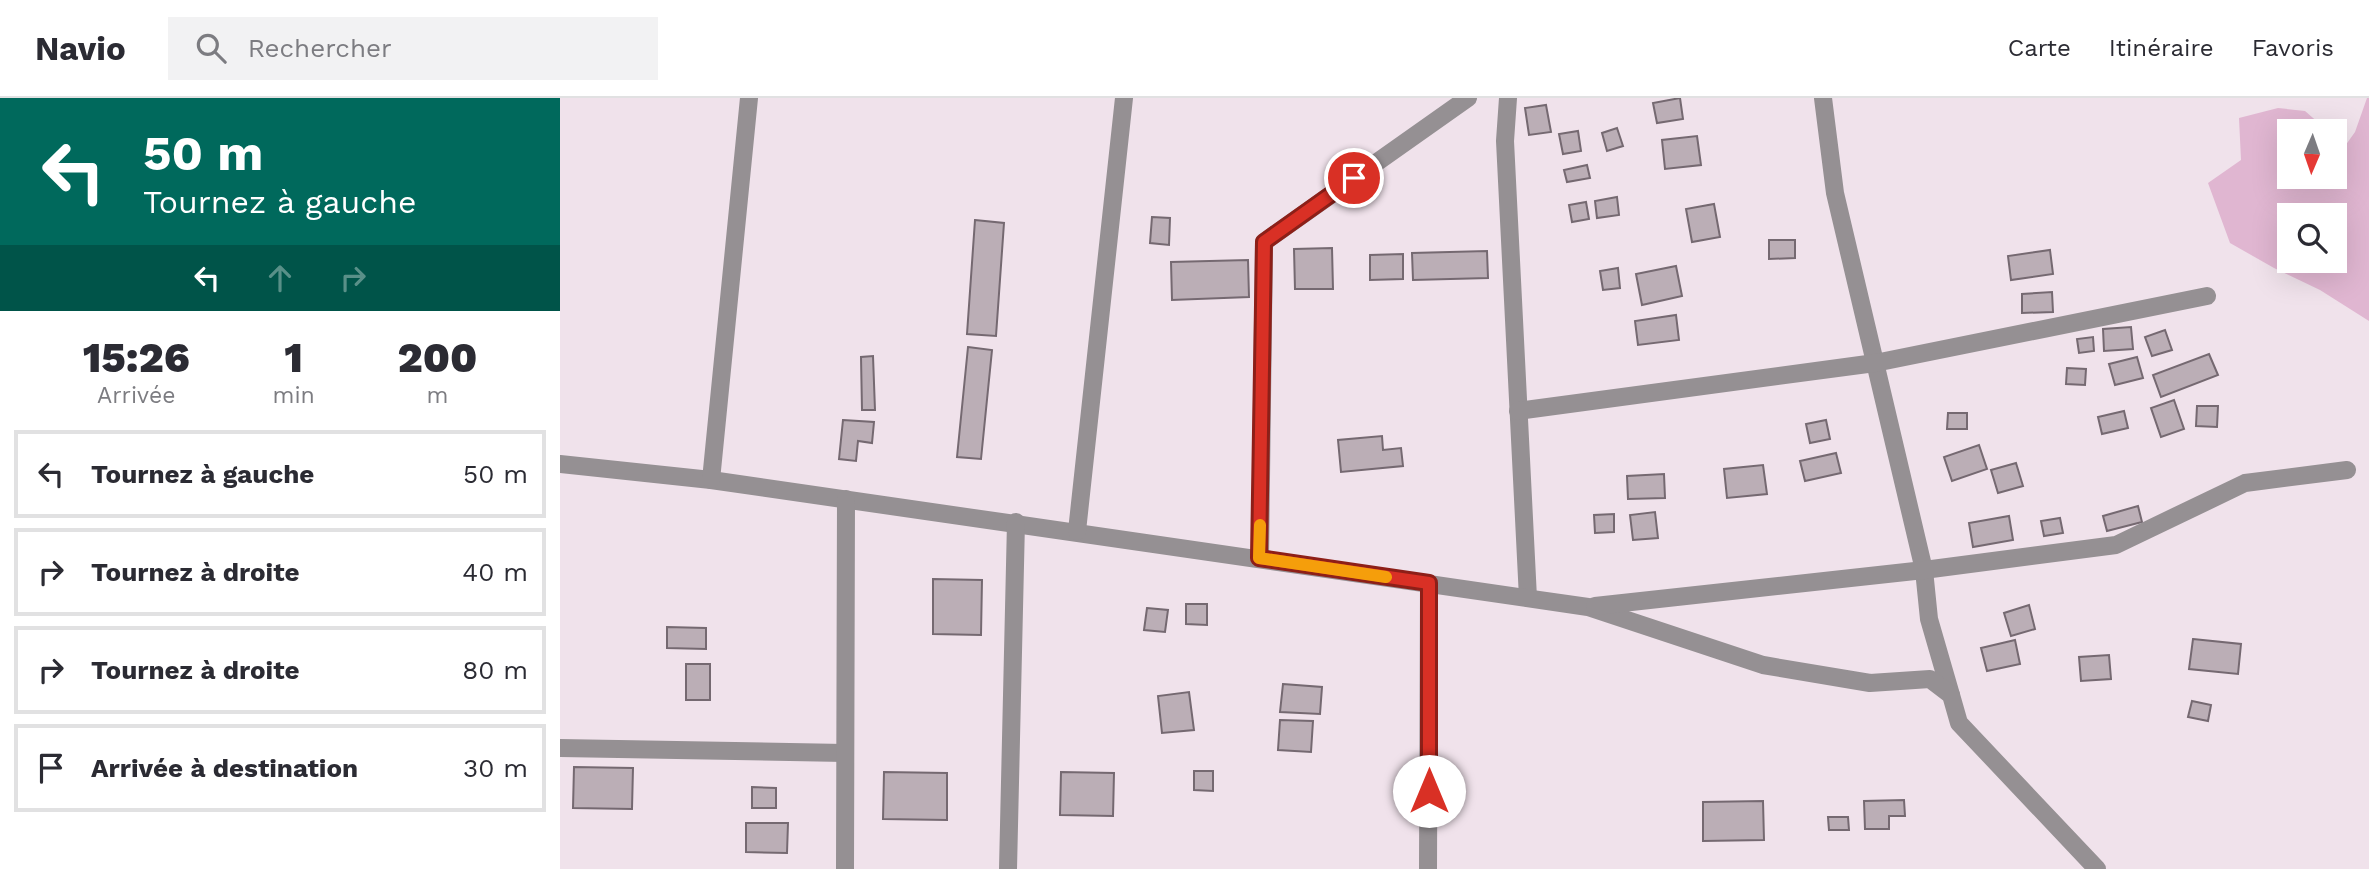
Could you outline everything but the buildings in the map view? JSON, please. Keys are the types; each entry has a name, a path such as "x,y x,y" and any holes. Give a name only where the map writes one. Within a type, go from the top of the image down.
{"street":[{"path":"711,480 749,98"},
{"path":"1077,531 1124,98"},
{"path":"1259,558 1264,242 1468,98"},
{"path":"1508,98 1505,141 1528,598"},
{"path":"1823,98 1835,193 1924,570 1929,619 1959,723 2097,869"},
{"path":"1518,411 1875,363 2207,296"},
{"path":"560,464 711,480 1588,607 1763,664 1870,683 1930,679 1951,695"},
{"path":"1588,607 1924,570 2116,545 2245,483 2347,470"},
{"path":"845,869 846,499"},
{"path":"1009,869 1016,523"},
{"path":"1429,583 1429,869"},
{"path":"560,748 845,753"}],"shaded area":[{"path":"2369,98 2369,321 2320,290 2284,273 2347,273 2347,203 2277,203 2277,269 2230,243 2208,183 2241,160 2239,118 2278,108 2305,111 2314,119 2277,119 2277,189 2347,189 2347,143 2355,132"}],"slow traffic":[{"path":"1260,525 1259,558 1386,577"}],"route":[{"path":"1354,178 1264,242 1259,558 1429,583 1429,791"}]}
